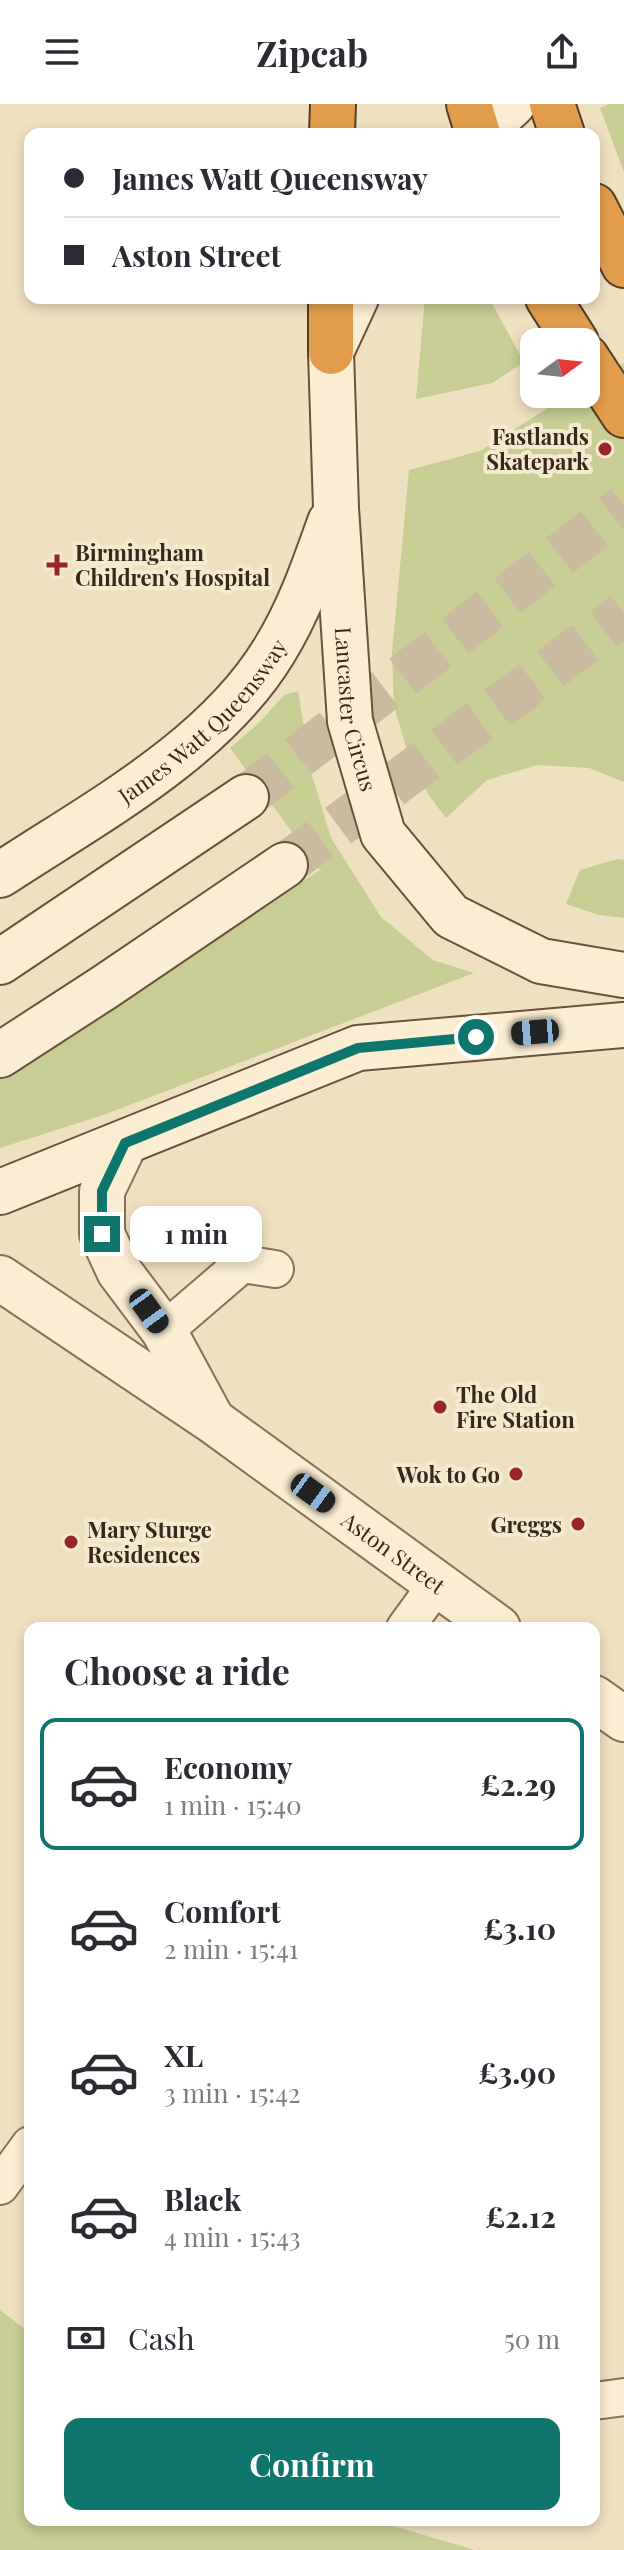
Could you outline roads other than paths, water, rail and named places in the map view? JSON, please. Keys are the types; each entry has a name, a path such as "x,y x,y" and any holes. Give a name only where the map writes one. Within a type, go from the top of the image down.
{"highway":[{"path":"332,128 333,104"},
{"path":"469,104 477,128"},
{"path":"552,104 560,128"},
{"path":"600,218 624,265"},
{"path":"331,304 331,352"},
{"path":"552,304 567,328"},
{"path":"600,378 624,415"}],"main road":[{"path":"486,128 513,104"},
{"name":"Lancaster Circus","path":"353,304 331,352 336,508 350,721 383,834 451,916 541,961 624,975"},
{"name":"James Watt Queensway","path":"0,875 154,773 209,729 258,675 274,651 303,597 336,508"},
{"path":"0,962 246,797"},
{"path":"0,1055 285,865"},
{"path":"0,1192 358,1048 624,1025"},
{"name":"Aston Street","path":"125,1143 102,1191 102,1234 119,1271 164,1331 213,1421"},
{"name":"Aston Street","path":"0,1278 213,1421 490,1622"},
{"path":"600,1702 624,1719"}],"lane":[{"path":"164,1331 242,1264 275,1269"},
{"path":"409,1622 437,1584"},
{"path":"0,2186 24,2153"},
{"path":"600,2400 624,2397"}],"tunnel":[{"path":"246,797 624,506"},
{"path":"285,865 624,614"}],"place":[{"name":"Fastlands Skatepark","path":"605,449"},
{"name":"Birmingham Children's Hospital","path":"57,565"},
{"name":"The Old Fire Station","path":"440,1407"},
{"name":"Wok to Go","path":"516,1474"},
{"name":"Greggs","path":"578,1524"},
{"name":"Mary Sturge Residences","path":"71,1542"}]}
